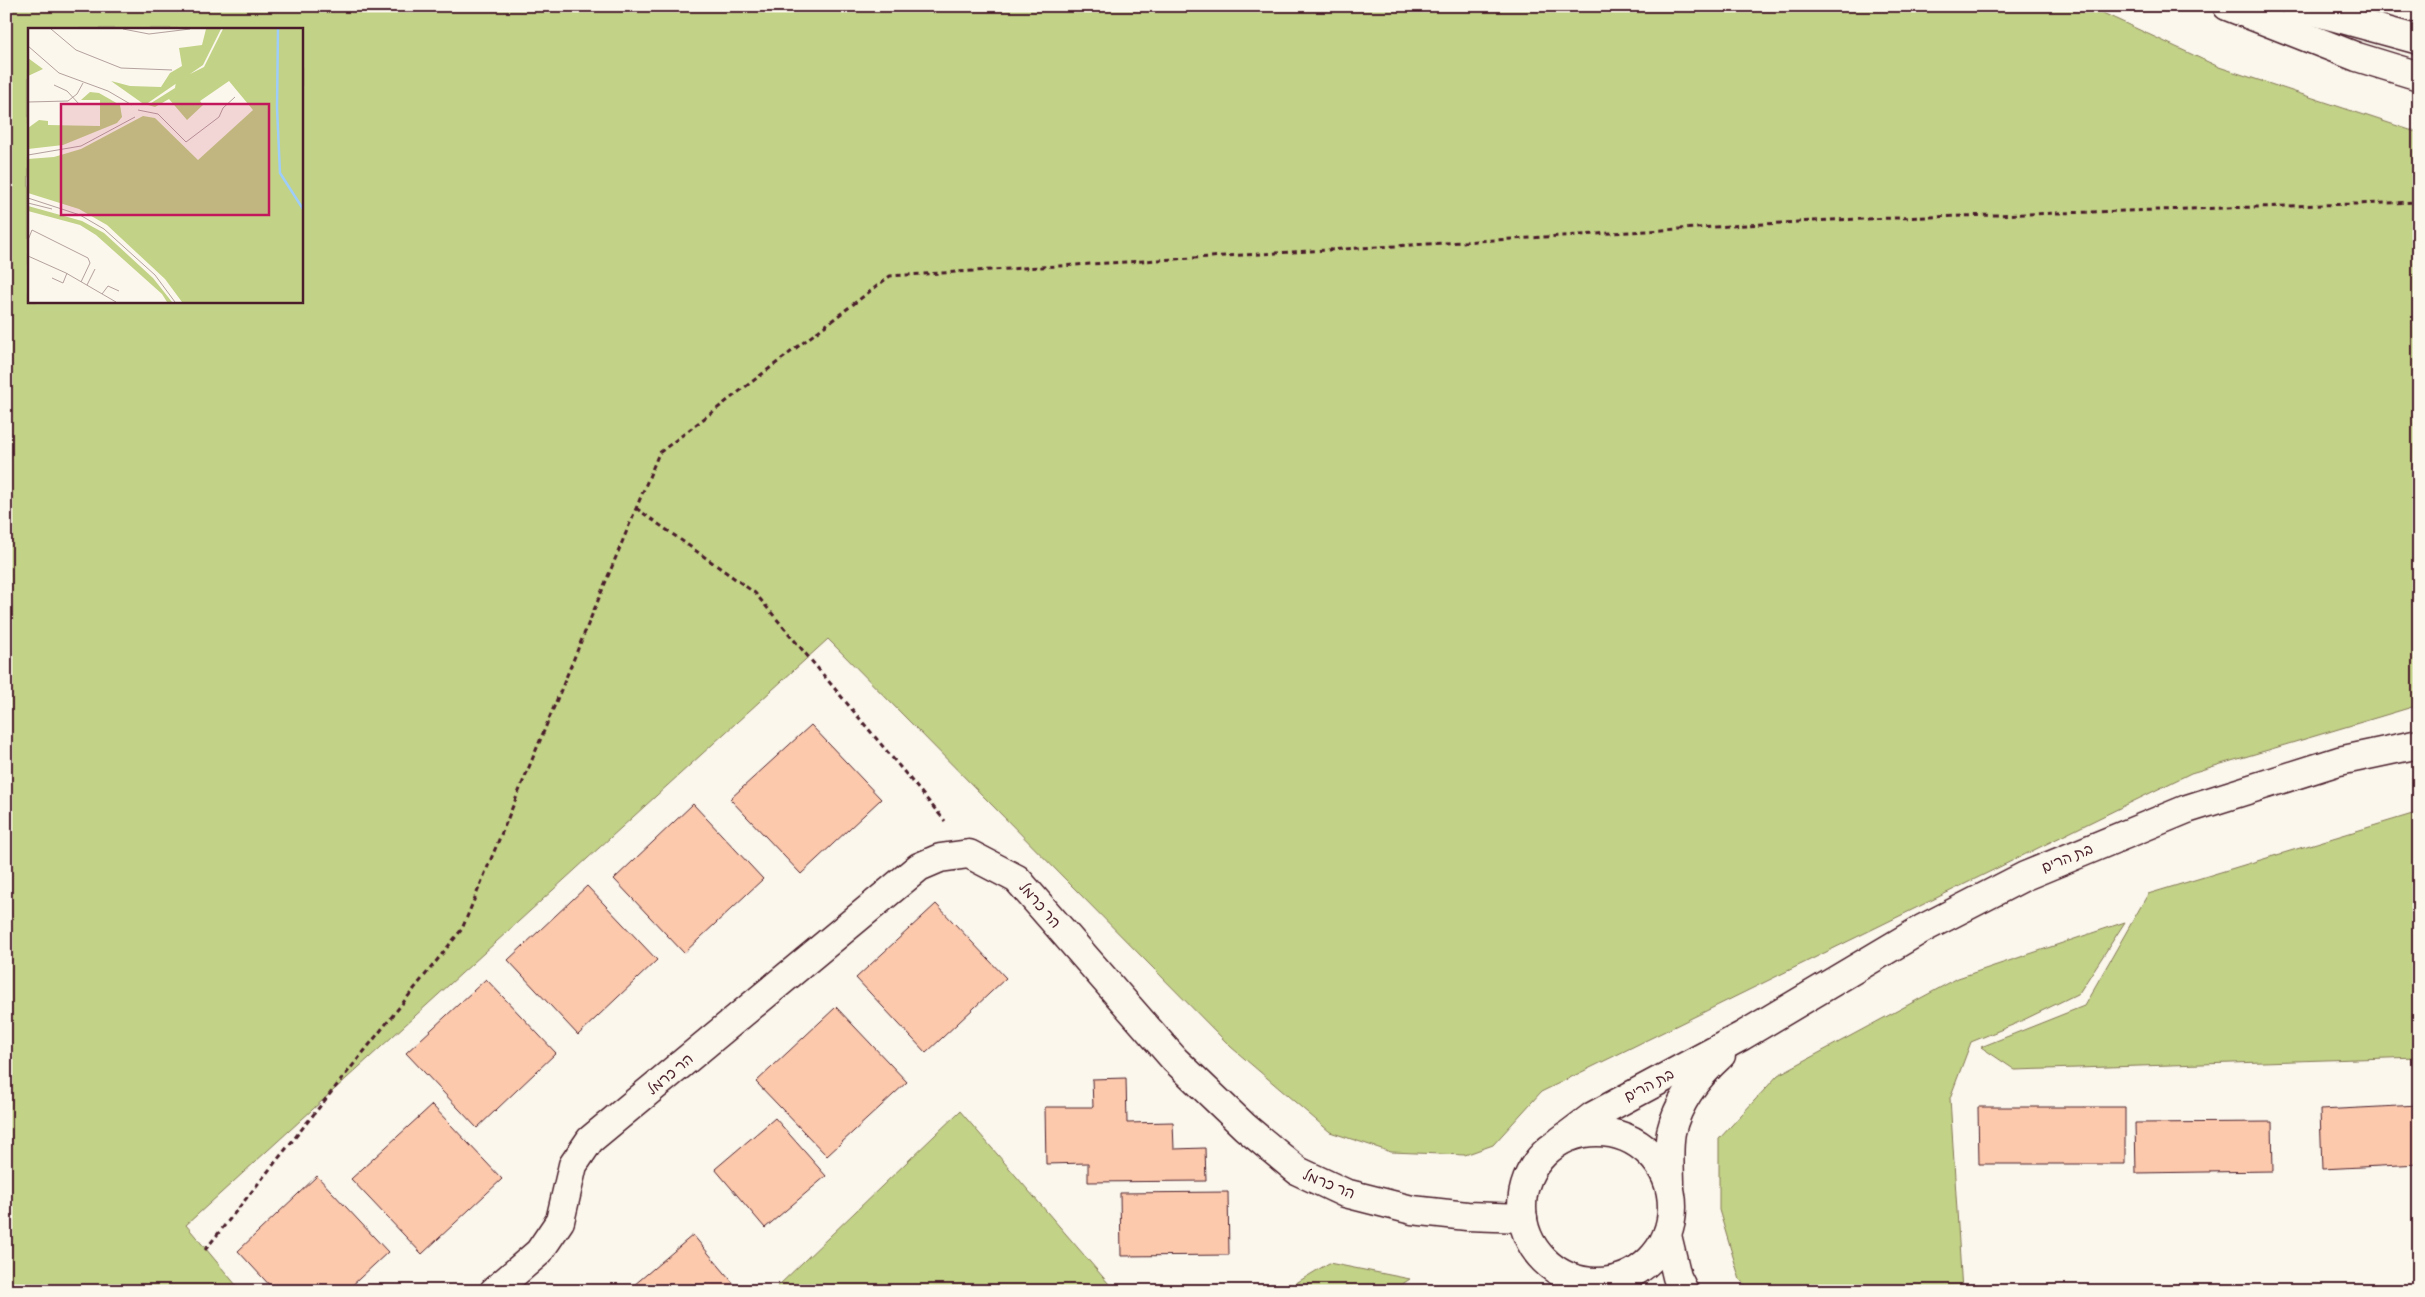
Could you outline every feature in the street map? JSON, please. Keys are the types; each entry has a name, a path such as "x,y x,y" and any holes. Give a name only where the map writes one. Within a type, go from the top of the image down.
{"street":[{"path":"2227,6 2356,57 2419,76"},
{"path":"2295,6 2419,40"},
{"name":"בת הרים","path":"1560,1141 1594,1116 1742,1036 1922,929 2025,876 2187,809 2338,761 2419,744"},
{"name":"הר כרמל","path":"494,1291 539,1252 560,1221 573,1165 590,1140 918,867 940,858 969,854 1017,879 1176,1060 1245,1127 1298,1171 1345,1193 1412,1210 1467,1216 1523,1218"},
{"name":"בת הרים","path":"1670,1190 1671,1132 1683,1101 1704,1071 1742,1036"},
{"path":"1604,1132 1627,1138 1647,1151 1662,1168 1670,1190 1672,1213 1667,1235 1655,1255 1638,1270 1600,1287 1570,1278 1549,1266 1534,1249 1523,1228 1521,1204 1526,1180 1538,1159 1560,1141 1579,1134 1604,1132"},
{"path":"1667,1235 1677,1277 1684,1291"}],"path":[{"path":"205,1250 462,929 659,453 890,276 1831,220 2419,202"},
{"path":"636,508 755,593 952,829 969,854"}],"green space":[{"path":"6,6 2088,6 2219,67 2419,133 2419,705 2191,773 1541,1092 1493,1145 1465,1155 1391,1152 1330,1132 1231,1047 828,639 186,1225 241,1291 6,1291"},
{"path":"2419,812 2419,1057 2015,1070 1981,1047 2084,1006 2148,894"},
{"path":"2125,922 2079,993 2015,1024 1971,1042 1950,1098 1962,1291 1752,1291 1740,1280 1719,1210 1719,1139 1778,1075 1958,978"},
{"path":"960,1111 1115,1291 780,1291 777,1287"},
{"path":"1329,1263 1410,1279 1392,1291 1283,1291"}],"building":[{"path":"811,725 881,799 801,874 730,799"},
{"path":"693,804 763,879 684,953 614,879"},
{"path":"587,886 657,960 578,1035 508,960"},
{"path":"936,904 1006,978 926,1053 856,978"},
{"path":"486,979 556,1053 477,1128 406,1053"},
{"path":"836,1007 907,1082 827,1156 756,1082"},
{"path":"1126,1078 1127,1123 1173,1122 1174,1149 1205,1148 1206,1181 1088,1182 1088,1163 1046,1164 1045,1107 1093,1107 1092,1079"},
{"path":"432,1105 502,1179 422,1254 351,1179"},
{"path":"2419,1105 2419,1164 2322,1169 2320,1110"},
{"path":"1978,1107 2125,1107 2125,1164 1979,1164"},
{"path":"775,1118 826,1176 765,1228 715,1169"},
{"path":"2272,1122 2273,1171 2136,1173 2135,1123"},
{"path":"317,1176 388,1252 346,1291 275,1291 238,1251"},
{"path":"1228,1192 1229,1255 1121,1256 1120,1193"},
{"path":"693,1235 740,1291 627,1291"}]}
